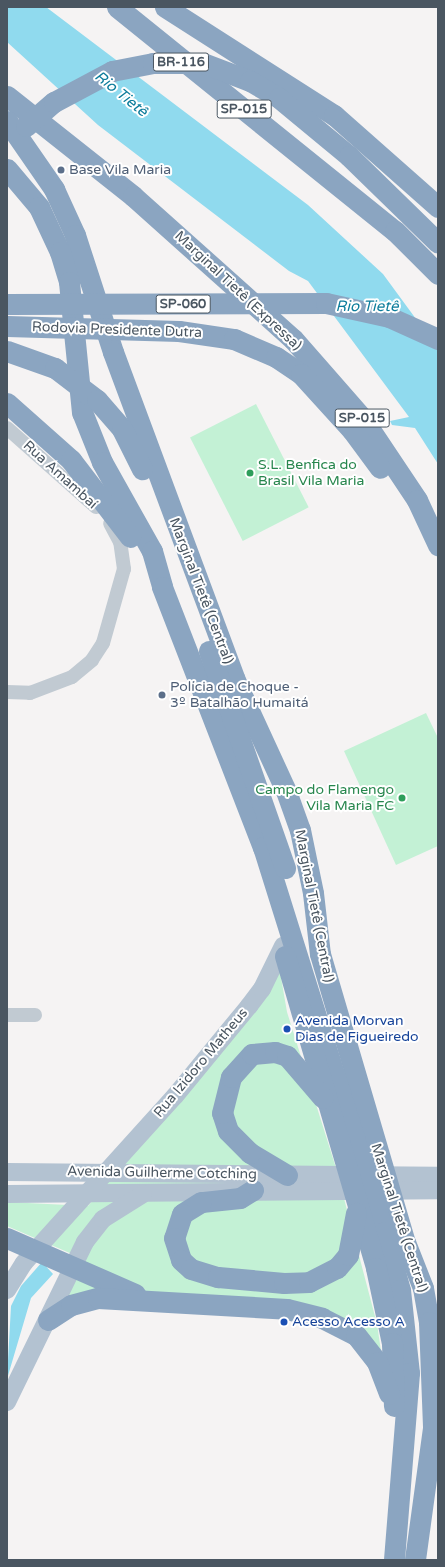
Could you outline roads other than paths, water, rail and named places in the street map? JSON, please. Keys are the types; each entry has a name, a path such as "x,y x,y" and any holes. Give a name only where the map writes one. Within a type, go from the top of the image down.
{"highway":[{"name":"SP-015","path":"117,7 371,211 438,274"},
{"path":"133,7 151,34"},
{"path":"165,7 334,115 438,208"},
{"name":"BR-116","path":"7,142 54,102 81,85 112,71 176,62 203,63 250,81 279,98 349,156 388,192"},
{"name":"Marginal Tietê (Expressa)","path":"7,96 133,196 293,339 364,419 418,500 435,538"},
{"path":"7,121 38,166"},
{"path":"7,137 38,166"},
{"name":"Marginal Tietê (Central)","path":"38,166 76,235 113,352 234,678 286,791 300,830 310,879 320,954 405,1242 423,1288 434,1368 433,1428 415,1560"},
{"path":"7,169 39,207 60,252 69,282 82,412 102,462 152,551 162,587 278,892 335,1070 401,1298 409,1373 408,1414 399,1478 394,1560"},
{"path":"388,192 408,199 438,228"},
{"path":"388,192 438,243"},
{"path":"371,211 392,218 438,262"},
{"name":"Rodovia Presidente Dutra","path":"7,304 326,303 359,308 411,324 438,340"},
{"name":"Rodovia Presidente Dutra","path":"7,326 179,331 234,339 263,350 295,370 352,430 435,538"},
{"path":"7,351 55,368 97,400 122,429 146,480 213,662 289,880 335,1070"},
{"path":"7,403 51,438 99,492 162,587"},
{"path":"213,662 281,813 320,954"},
{"path":"278,892 283,946 330,1106 388,1320 399,1478"},
{"path":"287,1175 250,1153 228,1131 222,1113 231,1077 252,1054 275,1052 287,1056 330,1106"},
{"path":"253,1190 240,1198 201,1202 182,1214 174,1238 181,1260 191,1268 218,1277 284,1284 309,1282 337,1268 348,1255 357,1206"},
{"path":"7,1238 147,1300"},
{"path":"394,1560 406,1535 422,1396 418,1331 405,1242"},
{"path":"48,1320 72,1305 88,1299 147,1300 286,1309 342,1325 368,1348 394,1409"},
{"path":"429,1560 438,1494"}],"main road":[{"name":"Rua Amambaí","path":"7,418 55,452 99,492"},
{"name":"Rua Izidoro Matheus","path":"7,1290 35,1250 88,1194 249,1006 262,989 283,946"},
{"name":"Avenida Guilherme Cotching","path":"7,1172 287,1175 317,1183"},
{"path":"317,1183 438,1176"},
{"name":"Avenida Guilherme Cotching","path":"7,1194 88,1194 253,1190 317,1183"},
{"path":"317,1183 438,1190"},
{"path":"7,1402 85,1242 103,1219 146,1193"}],"street":[{"name":"Rua Amambaí","path":"7,428 94,504 120,542 124,569 114,615 92,660 72,677 49,688 30,694 7,692"},
{"path":"7,1015 35,1015"}],"water":[{"name":"Rio Tietê","path":"7,7 46,7 308,205 383,274 438,349 438,464 415,428 392,425 390,421 409,417 308,281 289,271 98,125 7,42"},
{"path":"42,1262 53,1274 31,1298 7,1379 11,1306 21,1286"}],"place":[{"name":"Base Vila Maria","path":"61,170"},
{"name":"S.L. Benfica do Brasil Vila Maria","path":"250,473"},
{"name":"Polícia de Choque - 3º Batalhão Humaitá","path":"162,695"},
{"name":"Campo do Flamengo Vila Maria FC","path":"402,798"},
{"name":"Avenida Morvan Dias de Figueiredo","path":"287,1029"},
{"name":"Acesso Acesso A","path":"284,1322"}]}
